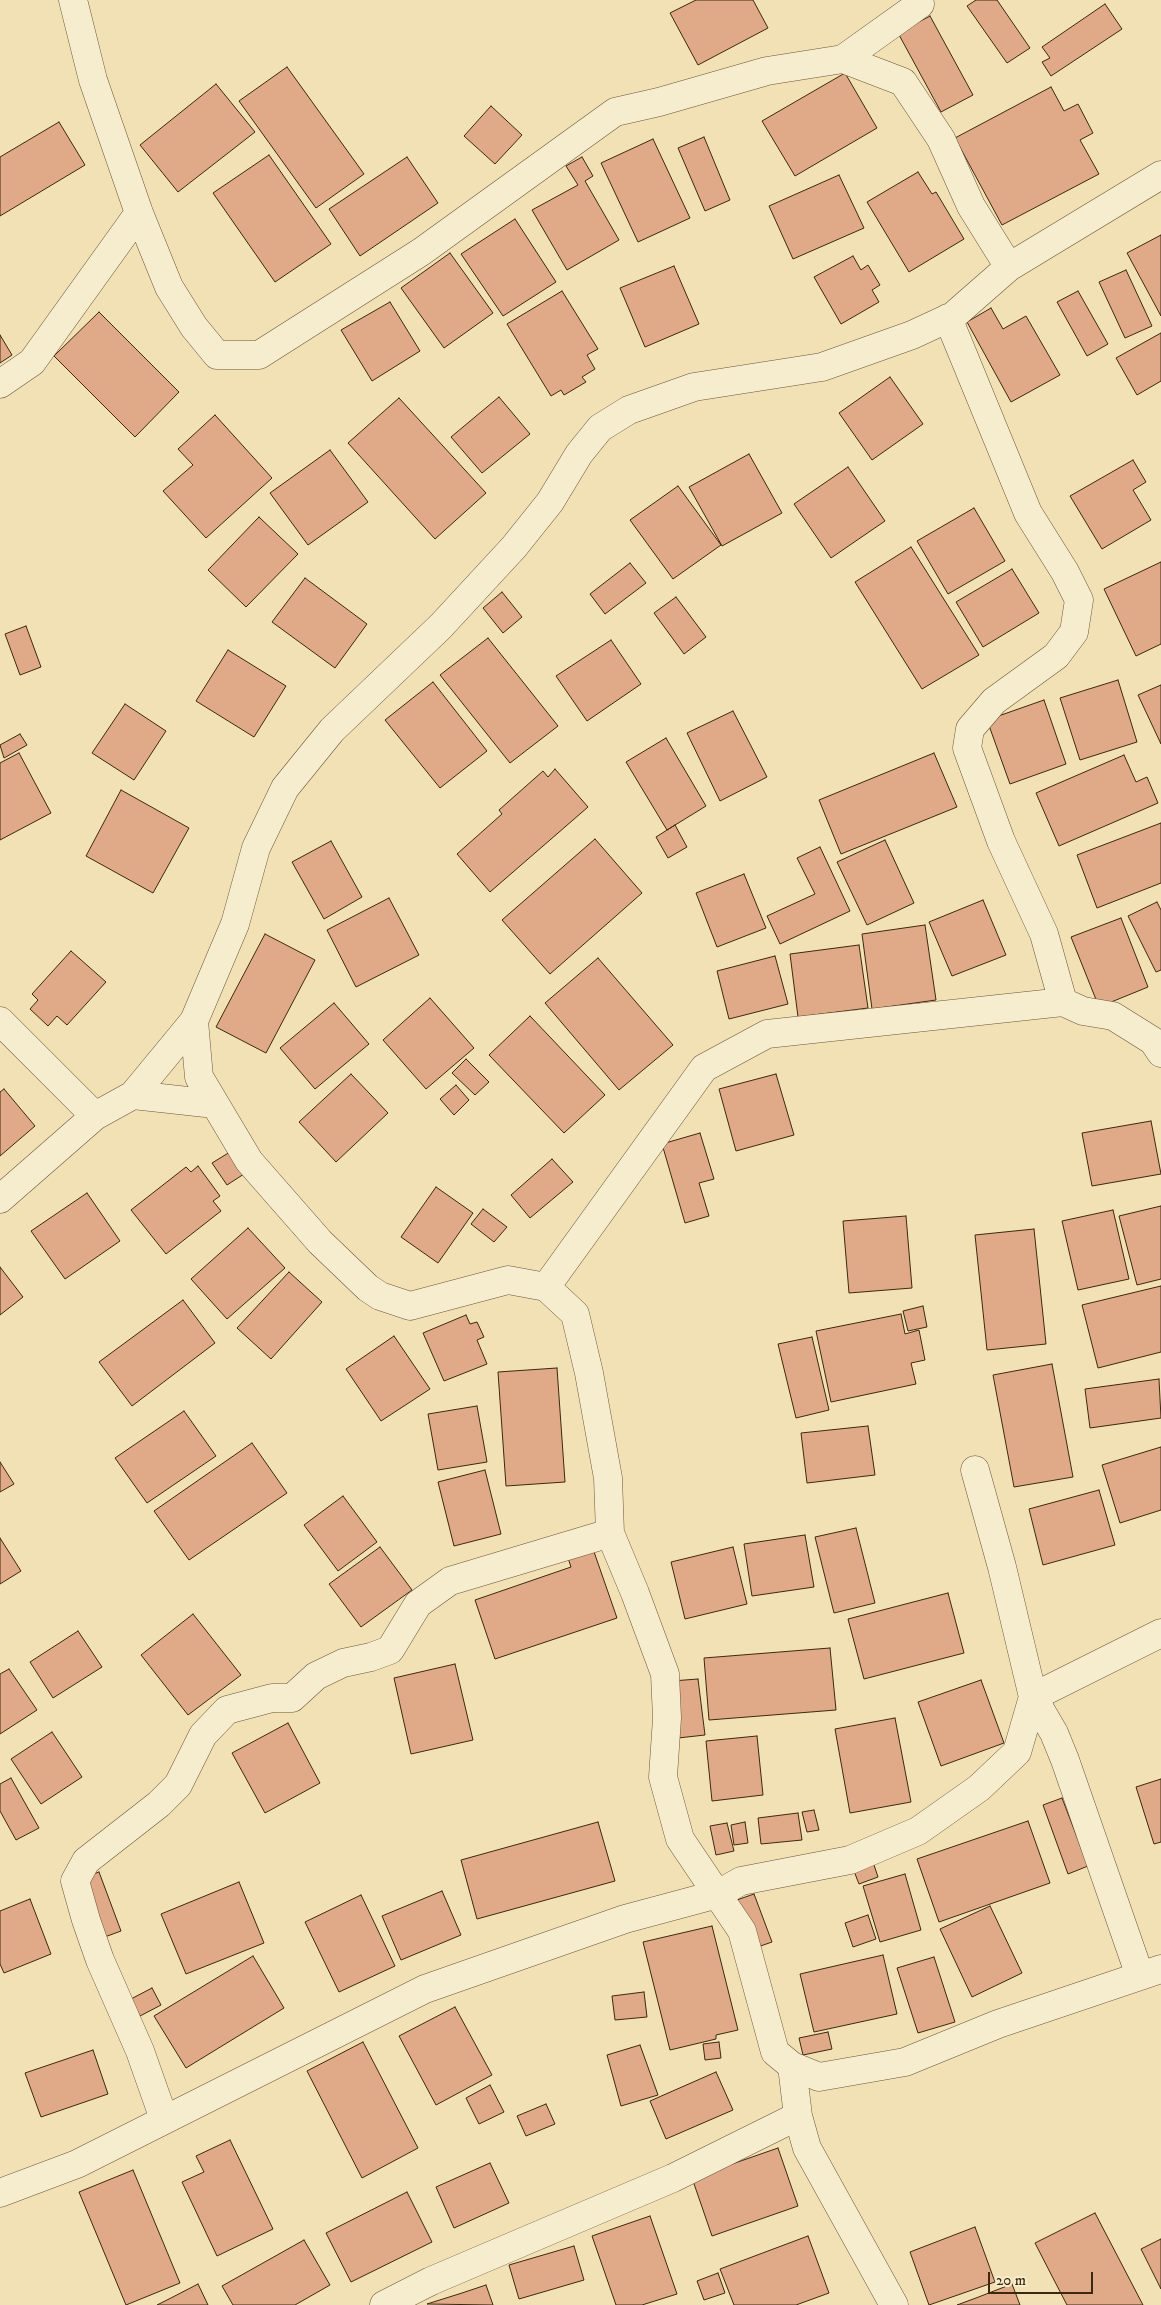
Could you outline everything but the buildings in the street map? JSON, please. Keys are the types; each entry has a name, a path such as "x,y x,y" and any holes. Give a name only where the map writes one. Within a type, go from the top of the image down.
{"street":[{"path":"74,0 93,80 139,213 169,287 194,327 218,355 259,355 421,252 616,112 659,102 768,71 843,59 920,4"},
{"path":"843,59 903,82 941,138 971,206 1009,267"},
{"path":"0,1199 95,1116 132,1095 194,1021 235,924 256,848 285,788 332,730 441,626 514,547 550,502 578,454 600,428 629,410 694,387 822,367 912,336 948,318 1009,267 1161,174"},
{"path":"0,384 32,362 139,213"},
{"path":"948,318 1028,513 1065,572 1079,600 1074,632 1061,650 1056,656 994,701 970,729 967,748 1001,840 1044,934 1064,1002"},
{"path":"546,1287 704,1068 767,1034 1064,1002 1083,1011 1113,1016 1153,1041 1161,1053"},
{"path":"0,1021 95,1116"},
{"path":"194,1021 199,1077 249,1160 320,1242 368,1288 380,1296 410,1306 508,1280 546,1287 575,1314 589,1372 608,1478 610,1533 635,1593 664,1674 667,1718 663,1777 680,1839 742,1931 775,2052 792,2066 819,2077 905,2062 998,2024 1150,1972 1054,1733 1033,1697 1002,1567 975,1470"},
{"path":"132,1095 215,1104"},
{"path":"164,2119 140,2051 100,1960 84,1912 75,1881 86,1861 159,1804 178,1784 203,1735 227,1710 272,1698 292,1698 316,1676 342,1663 371,1657 390,1650 418,1604 450,1581 610,1533"},
{"path":"0,2193 77,2164 425,1989 625,1919 718,1894 741,1881 850,1860 918,1831 979,1788 1017,1752 1033,1697 1161,1633"},
{"path":"792,2066 798,2116 807,2148 894,2305"},
{"path":"384,2305 431,2281 673,2178 798,2116"}]}
